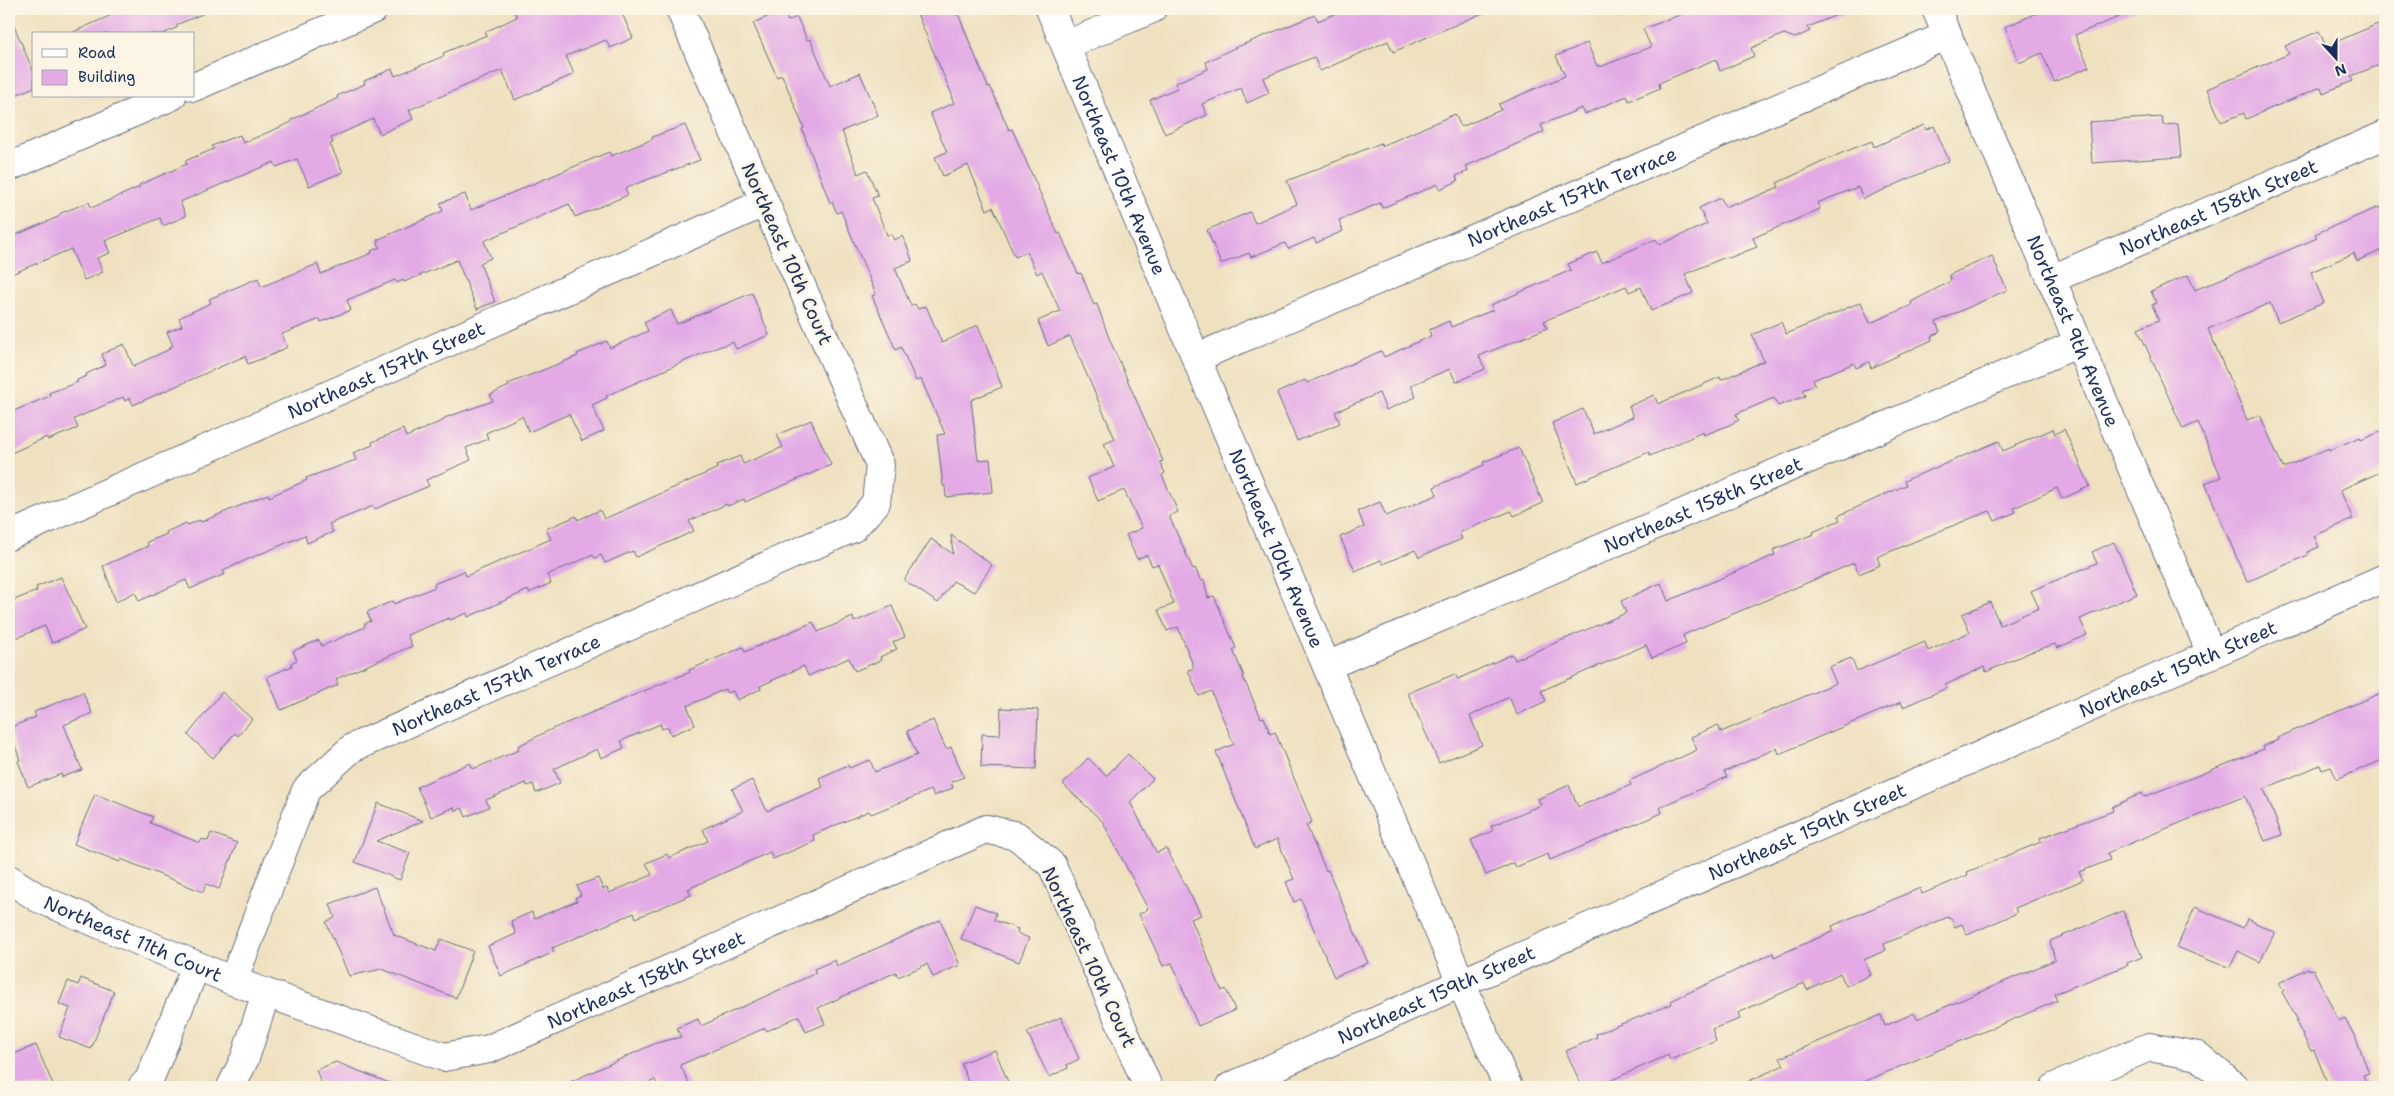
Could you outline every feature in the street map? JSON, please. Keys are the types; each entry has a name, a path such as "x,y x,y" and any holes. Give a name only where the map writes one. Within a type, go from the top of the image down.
{"street":[{"path":"195,87 374,9"},
{"name":"Northeast 10th Court","path":"680,9 880,465 876,503"},
{"name":"Northeast 10th Avenue","path":"1050,9 1461,983 1508,1087"},
{"path":"1066,45 1152,9"},
{"name":"Northeast 9th Avenue","path":"1936,9 2211,653"},
{"name":"Northeast 157th Terrace","path":"1196,358 1948,35"},
{"path":"9,167 167,98"},
{"name":"Northeast 158th Street","path":"2052,279 2385,134"},
{"name":"Northeast 157th Street","path":"9,536 764,203"},
{"name":"Northeast 158th Street","path":"1327,666 2078,342"},
{"name":"Northeast 157th Terrace","path":"232,981 306,790 352,748 854,528 876,503"},
{"name":"Northeast 159th Street","path":"1230,1087 1461,983 2385,578"},
{"name":"Northeast 158th Street","path":"232,981 444,1056 488,1049 986,829 1017,836"},
{"name":"Northeast 10th Court","path":"1017,836 1052,865 1148,1087"},
{"name":"Northeast 11th Court","path":"9,879 38,898 232,981"},
{"path":"142,1087 149,1080 196,966"},
{"path":"231,1087 245,1058 266,993"},
{"path":"2055,1087 2149,1047 2198,1056 2236,1087"}],"building":[{"path":"125,9 214,9 176,25 178,27 167,32 73,32"},
{"path":"513,9 620,9 633,38 610,48 606,40 566,56 574,74 515,100 502,70 409,110 413,119 380,134 373,119 331,138 333,143 330,144 343,172 309,186 297,159 276,167 274,162 180,202 186,216 163,226 160,218 105,241 110,253 97,258 103,272 84,280 71,249 9,275 9,238 89,202 91,208 140,187 139,185 187,164 185,161 214,149 212,146 226,140 240,135 243,143 292,122 291,120 338,98 337,96 365,84 364,81 392,69 395,76 444,56 443,53 487,35 485,32 517,17"},
{"path":"915,9 953,9 956,15 958,14 988,87 990,86 1009,130 1012,129 1058,234 1060,233 1078,274 1081,273 1094,305 1097,304 1109,338 1163,461 1160,462 1165,473 1162,475 1178,512 1169,516 1193,569 1195,568 1201,581 1204,580 1208,598 1214,596 1236,648 1233,650 1243,677 1261,718 1264,717 1270,734 1275,732 1312,822 1306,825 1326,871 1328,870 1368,963 1334,977 1301,899 1294,902 1286,882 1294,879 1277,839 1255,849 1216,752 1234,744 1211,691 1199,696 1188,670 1194,668 1178,627 1167,631 1158,610 1174,604 1158,564 1152,566 1147,555 1137,559 1126,535 1142,528 1124,490 1098,501 1088,478 1114,467 1104,444 1115,439 1070,336 1048,346 1038,321 1060,311 1042,271 1037,274 1027,252 1015,257 993,207 987,210 968,165 943,176 935,157 947,152 930,113 954,103"},
{"path":"1346,9 1492,9 1393,52 1388,41 1320,71 1314,57 1263,78 1269,93 1247,103 1241,88 1202,104 1207,115 1165,134 1150,100 1177,88 1175,83 1208,69 1206,62 1232,49 1315,15 1318,21"},
{"path":"1695,9 1850,9 1808,27 1810,31 1795,38 1784,34 1751,48 1754,56 1720,71 1716,59 1659,83 1660,88 1629,101 1627,96 1585,114 1582,108 1541,125 1544,132 1466,166 1468,171 1456,176 1458,181 1440,189 1438,184 1382,208 1380,203 1339,220 1343,231 1316,243 1314,238 1288,249 1285,243 1251,257 1249,253 1221,264 1207,230 1250,212 1255,223 1297,204 1287,181 1381,143 1382,146 1455,114 1461,127 1501,110 1499,104 1565,76 1556,56 1587,43 1597,66 1599,65 1600,67 1651,47 1643,29"},
{"path":"2046,9 2138,9 2075,35 2089,67 2054,82 2042,53 2019,63 2005,27"},
{"path":"783,10 788,21 797,17 807,40 810,39 830,86 860,73 878,115 842,131 858,174 867,170 878,196 872,198 887,235 891,234 894,240 902,236 908,248 912,261 895,268 911,306 915,304 918,309 926,306 942,343 978,325 1002,387 971,400 978,460 990,459 993,492 946,497 937,435 945,434 921,379 916,381 901,347 896,350 872,296 876,294 841,211 837,213 832,202 830,203 802,129 804,128 782,75 777,77 753,23"},
{"path":"9,14 32,68 32,88 9,98"},
{"path":"2385,21 2385,63 2351,76 2353,81 2323,93 2321,87 2246,119 2244,113 2221,122 2207,89 2289,54 2285,46 2319,31 2326,46"},
{"path":"2162,117 2163,125 2178,124 2181,157 2092,163 2089,122"},
{"path":"685,125 700,160 625,188 628,195 575,217 569,204 484,241 491,258 480,263 495,302 477,309 457,260 404,282 403,280 397,283 395,280 347,300 351,310 321,322 320,319 282,334 287,347 274,354 248,364 245,356 133,405 130,398 125,401 123,397 74,419 78,428 48,440 47,437 9,454 9,413 50,396 49,393 78,382 77,380 87,376 86,374 106,365 102,354 124,344 133,366 170,349 173,346 167,332 182,326 179,318 211,303 209,299 258,278 261,287 317,264 321,274 372,253 371,251 380,247 377,240 443,211 440,203 465,194 471,210 609,152 611,156 653,139 652,137"},
{"path":"1924,125 1926,130 1934,126 1949,161 1863,199 1858,187 1817,203 1820,209 1753,238 1757,247 1729,258 1728,256 1685,274 1693,293 1651,311 1641,287 1629,292 1626,286 1544,321 1547,328 1479,356 1485,369 1456,382 1450,369 1411,385 1416,397 1386,410 1379,393 1335,412 1340,423 1297,441 1277,393 1305,380 1307,383 1381,351 1384,357 1431,336 1429,330 1449,321 1451,327 1493,310 1491,305 1571,270 1568,264 1597,252 1602,263 1656,239 1659,245 1707,224 1699,208 1721,198 1725,207 1737,202 1738,204 1779,187 1777,183 1844,152 1872,141 1874,147"},
{"path":"2379,207 2385,220 2385,249 2357,261 2354,253 2311,272 2324,303 2278,322 2270,303 2208,329 2247,420 2260,415 2283,468 2329,448 2329,450 2360,437 2361,440 2385,430 2385,470 2340,490 2353,519 2314,536 2319,547 2307,552 2308,555 2247,582 2205,483 2221,477 2198,422 2183,429 2138,329 2159,320 2152,305 2156,303 2151,291 2188,275 2195,290 2317,238 2315,234"},
{"path":"1992,256 2007,290 1936,322 1940,332 1931,336 1932,340 1871,368 1869,362 1856,368 1854,363 1813,380 1815,385 1802,390 1805,396 1778,406 1774,398 1736,414 1739,420 1727,426 1704,435 1703,432 1650,456 1649,452 1577,483 1552,423 1583,409 1594,434 1633,417 1629,406 1654,395 1658,404 1720,377 1721,380 1764,361 1752,335 1781,322 1786,334 1861,302 1870,323 1912,305 1911,302 1951,281 1949,275"},
{"path":"752,293 769,335 736,349 733,342 710,350 606,396 607,398 592,405 604,431 582,441 569,414 529,432 522,416 486,433 488,439 466,448 471,460 426,480 429,486 375,509 373,506 329,524 333,532 307,543 305,535 246,560 223,571 225,574 190,589 186,580 139,601 135,592 116,602 103,566 148,546 147,542 167,534 166,532 186,523 188,525 200,520 201,522 268,494 269,497 307,480 306,478 356,460 353,453 373,445 372,442 403,429 406,437 444,420 444,418 493,401 490,395 509,386 508,384 578,356 577,354 607,341 610,348 648,331 644,322 671,310 677,324"},
{"path":"811,420 831,465 745,502 744,499 728,506 727,504 689,521 694,531 636,557 633,551 605,563 601,555 595,558 593,555 547,575 551,583 529,593 528,590 468,617 467,613 450,620 449,618 407,635 412,646 336,679 338,685 281,710 267,677 292,666 291,663 297,660 293,651 319,640 322,646 365,627 364,624 371,621 367,612 393,601 394,604 435,587 434,584 464,571 466,576 551,539 546,529 576,516 578,520 600,510 604,519 718,468 717,465 740,456 743,464 783,447 777,435"},
{"path":"2053,429 2055,434 2064,429 2090,486 2062,499 2057,488 2014,508 2016,512 1995,521 1990,511 1969,519 1877,557 1880,565 1859,574 1854,563 1683,635 1686,644 1652,658 1646,645 1541,691 1546,701 1517,715 1509,697 1470,716 1482,745 1439,763 1408,693 1455,674 1458,679 1512,654 1515,660 1626,613 1621,601 1661,583 1668,601 1775,555 1773,550 1814,534 1813,532 1840,520 1838,516 1906,485 1904,481 1999,441 2003,451"},
{"path":"1519,448 1543,503 1514,516 1511,511 1459,533 1462,539 1419,557 1415,550 1383,564 1381,560 1355,571 1340,537 1364,527 1358,511 1380,502 1386,516 1437,495 1434,487 1484,465 1483,462"},
{"path":"951,535 992,565 974,592 953,581 938,603 904,580 931,539 953,554"},
{"path":"2114,542 2137,594 2080,619 2087,635 2057,648 2055,644 2028,653 1986,672 1984,667 1945,685 1947,688 1903,707 1901,702 1779,754 1777,748 1724,772 1727,777 1660,807 1662,813 1550,860 1548,854 1516,867 1514,863 1486,875 1471,840 1493,831 1491,826 1541,805 1538,799 1569,785 1578,807 1631,785 1629,781 1697,750 1691,737 1718,725 1721,732 1836,683 1829,667 1851,658 1857,671 1925,642 1928,651 1970,632 1962,614 1990,602 2000,625 2039,608 2031,591 2097,563 2092,552"},
{"path":"61,577 85,629 52,643 45,626 9,641 9,602 37,591 36,587"},
{"path":"892,606 905,637 893,642 897,649 880,657 881,660 855,671 849,658 808,676 804,666 760,686 761,689 737,700 733,691 727,693 725,689 687,706 695,725 671,735 668,727 662,729 660,724 621,741 624,748 601,758 597,749 554,769 560,783 536,793 533,784 527,786 526,783 486,800 489,807 466,817 462,808 455,811 454,807 431,817 417,787 470,763 473,769 519,750 518,746 552,729 690,672 689,670 743,647 745,652 813,622 818,632 853,617 854,622"},
{"path":"2385,691 2385,759 2337,779 2331,767 2322,770 2320,765 2264,789 2282,835 2265,841 2245,796 2107,853 2110,860 2079,872 2083,880 2015,908 2017,913 1967,935 1962,924 1955,927 1951,918 1949,919 1948,917 1884,944 1886,950 1864,960 1871,975 1846,986 1840,973 1807,990 1804,983 1738,1013 1740,1019 1712,1029 1716,1041 1670,1060 1668,1055 1596,1087 1582,1087 1566,1051 1597,1037 1596,1034 1672,1004 1671,1001 1773,953 1774,957 1834,931 1832,926 1920,888 1922,894 1968,875 1967,872 2041,842 2040,838 2113,811 2112,807 2142,793 2144,797 2264,749 2263,746 2278,740 2277,738"},
{"path":"83,692 92,713 64,725 82,770 62,777 61,774 28,787 18,761 20,760 9,728 36,717 34,712"},
{"path":"222,692 252,719 238,736 235,733 213,758 188,735"},
{"path":"1001,708 1038,710 1036,769 981,767 982,734 1000,735"},
{"path":"933,720 946,749 951,747 964,777 951,782 953,788 934,796 931,790 871,814 869,811 813,835 815,841 773,859 770,852 688,889 691,895 636,918 634,913 552,948 554,952 501,976 488,946 516,934 511,921 532,912 534,919 577,901 575,898 581,895 577,886 598,878 603,889 607,888 609,893 652,875 646,863 667,854 669,858 708,841 703,829 743,811 732,789 752,780 767,811 823,787 819,778 848,765 849,768 870,760 875,772 917,755 907,731"},
{"path":"1128,754 1153,779 1130,802 1157,853 1166,848 1201,915 1191,919 1222,991 1226,989 1235,1010 1198,1026 1172,963 1163,966 1139,914 1148,909 1103,822 1063,784 1088,758 1106,776"},
{"path":"95,794 153,817 150,823 200,843 202,839 208,841 211,833 237,843 219,889 206,884 203,892 121,859 120,862 74,844"},
{"path":"378,803 423,821 376,841 410,853 400,880 355,862"},
{"path":"375,887 394,935 436,951 441,939 473,951 456,998 382,969 349,976 326,922 335,918 330,904"},
{"path":"975,905 996,913 994,920 1018,929 1017,933 1029,938 1019,962 961,939"},
{"path":"2195,907 2243,928 2247,919 2275,932 2260,962 2238,951 2230,967 2177,947"},
{"path":"2123,911 2142,957 2127,963 2128,965 2054,994 2057,1001 1851,1087 1736,1087 1784,1065 1780,1058 1881,1015 1885,1026 1914,1013 1917,1019 2055,960 2050,941"},
{"path":"940,920 960,965 933,977 927,964 898,977 896,972 818,1008 825,1024 806,1032 799,1016 767,1031 765,1028 680,1065 691,1087 659,1087 655,1080 639,1087 559,1087 656,1043 681,1037 677,1028 698,1019 701,1026 816,973 814,969 835,960 837,966"},
{"path":"2308,968 2309,970 2313,969 2339,1021 2345,1018 2356,1039 2369,1073 2363,1075 2368,1087 2329,1087 2314,1050 2311,1051 2296,1022 2298,1021 2279,983"},
{"path":"81,978 114,991 91,1049 59,1037 70,1008 59,1004 68,981 78,985"},
{"path":"1061,1017 1079,1059 1067,1065 1068,1068 1049,1077 1027,1032"},
{"path":"36,1045 54,1087 9,1087 9,1056"},
{"path":"995,1050 1010,1087 970,1087 961,1063"},
{"path":"336,1062 397,1086 323,1087 316,1070"}]}
